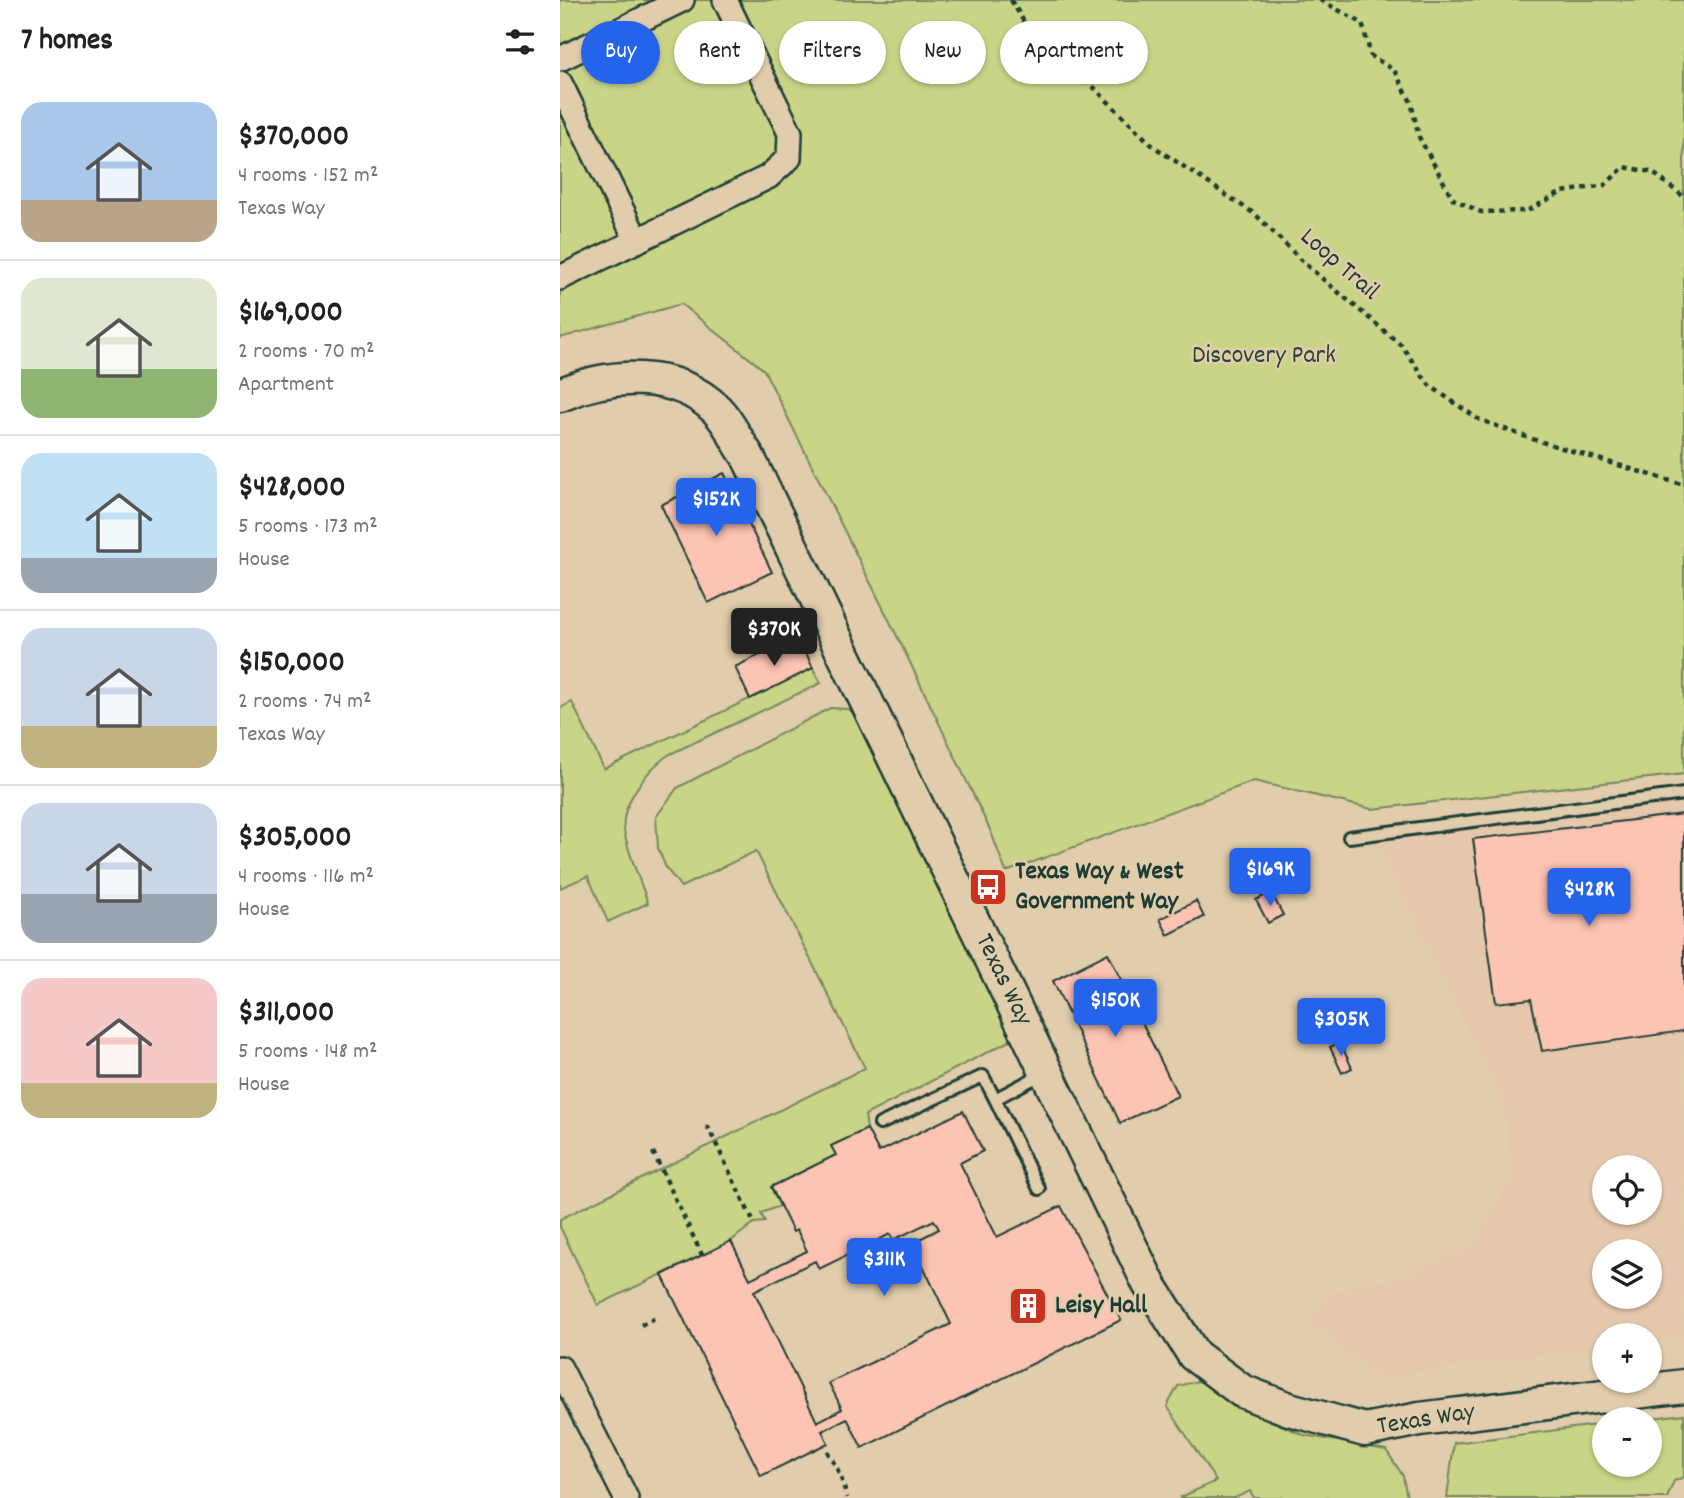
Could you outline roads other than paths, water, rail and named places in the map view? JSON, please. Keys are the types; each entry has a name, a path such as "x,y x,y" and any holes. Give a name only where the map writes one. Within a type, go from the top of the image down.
{"street":[{"path":"560,60 682,0"},
{"path":"560,278 768,177 789,158 790,133 725,0"},
{"path":"560,83 637,241"},
{"name":"Texas Way","path":"560,395 582,385 643,377 681,386 717,410 747,455 1149,1284 1194,1354 1242,1391 1289,1409 1365,1430 1420,1419 1684,1386"},
{"path":"560,1368 626,1498"}],"lane":[{"path":"1349,837 1684,794"},
{"path":"995,1099 1047,1072"},
{"path":"880,1124 984,1076 1039,1189"}],"place":[{"name":"Texas Way & West Government Way","path":"988,887"},
{"name":"Leisy Hall","path":"1028,1306"}],"park label":[{"name":"Discovery Park","path":"1264,356"}]}
